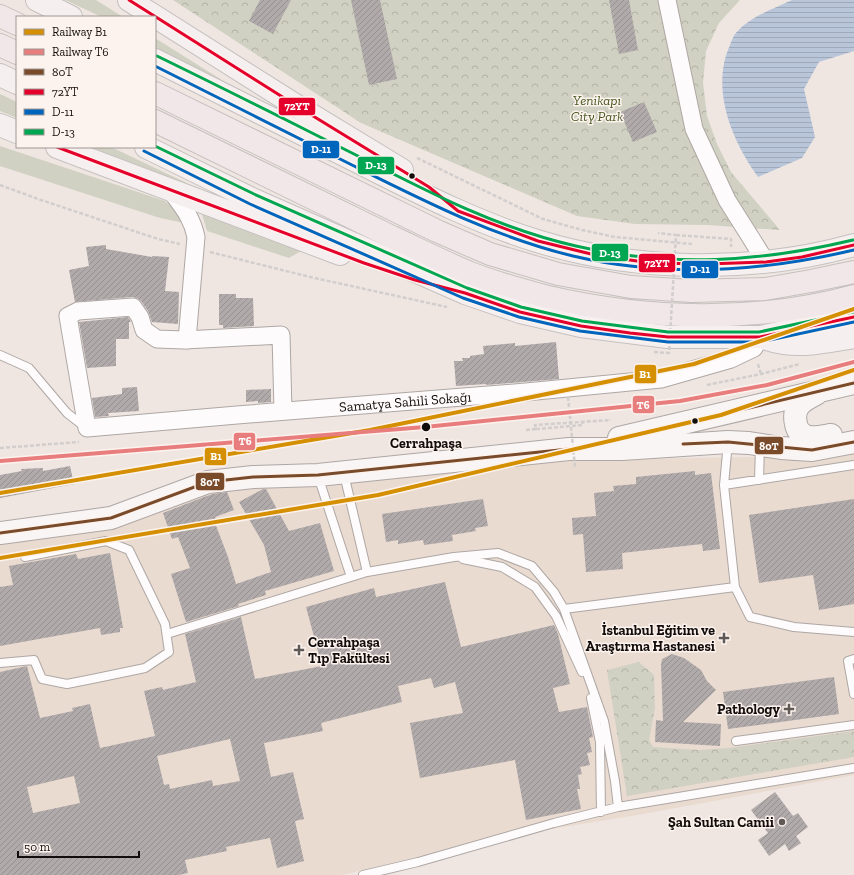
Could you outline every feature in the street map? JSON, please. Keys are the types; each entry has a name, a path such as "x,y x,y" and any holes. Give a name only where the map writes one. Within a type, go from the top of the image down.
{"highway":[{"path":"0,16 16,24"},
{"path":"0,45 16,53"},
{"path":"156,93 437,231 490,254 558,274 631,287 692,291 765,289 854,272"},
{"path":"156,121 353,218 471,273 524,291 576,303 637,312 680,315 758,313 812,306 854,296"}],"main road":[{"path":"37,0 69,16"},
{"path":"129,0 154,16"},
{"path":"156,17 429,187 458,211"},
{"path":"156,61 396,182 458,211 538,241 594,255 651,263 707,264 766,262 802,257 854,245"},
{"path":"0,75 16,83"},
{"path":"0,125 16,132"},
{"path":"60,148 364,263 415,280 459,301 520,312 581,326 668,337 760,337 854,317"},
{"path":"148,148 459,301"},
{"path":"760,337 780,343 797,345 854,337"}],"street":[{"path":"667,0 694,129 727,200 766,262"},
{"path":"171,191 190,216 196,237 187,340"},
{"path":"87,428 68,316 78,311 133,307 140,317 144,330 157,339 187,340 281,335 283,411"},
{"name":"Samatya Sahili Sokağı","path":"87,428 526,392 661,379 731,359 754,348 760,337"},
{"path":"572,458 601,443 854,383"},
{"path":"826,389 806,399 796,408 794,417 798,430 806,436 821,437 854,431"},
{"path":"0,533 111,518 208,482 253,477 318,475 343,472 572,458 622,449 728,442 812,450 854,442"}],"lane":[{"path":"0,356 28,368 67,413 87,428"},
{"path":"728,442 724,485 735,587 750,617 794,627 854,632"},
{"path":"759,480 760,444"},
{"path":"724,485 854,466"},
{"path":"343,472 368,572"},
{"path":"318,475 350,577"},
{"path":"0,663 34,660 42,679 67,684 145,668 169,652 165,624 129,550 106,541 25,556"},
{"path":"167,634 368,572 454,557 498,553 532,566 554,592 564,609 604,721 615,780 618,807"},
{"path":"454,557 502,567 535,587 556,616 584,677 593,705 600,742 601,812"},
{"path":"564,609 735,587"},
{"path":"854,660 848,661 854,694"},
{"path":"736,741 854,725"},
{"path":"363,875 418,862 554,823 618,807 854,768"}],"path":[{"path":"413,157 543,219 582,230 615,237 693,244"},
{"path":"0,185 158,239 310,277 459,301"},
{"path":"658,233 726,239"},
{"path":"654,352 669,353 676,235"},
{"path":"662,344 670,345"},
{"path":"568,397 572,426 572,458"},
{"path":"536,429 583,425 582,422"}],"shaded area":[{"name":"Cerrahpaşa Tıp Fakültesi","path":"854,448 854,775 638,815 501,837 342,875 0,875 0,544 112,529 208,489 569,460 807,456"}],"green space":[{"path":"65,0 96,0 121,16 100,16"},
{"name":"Yenikapı City Park","path":"173,0 740,0 719,23 706,51 703,83 707,116 717,144 731,172 780,230 707,225 635,224 577,216 361,123"},
{"path":"156,39 233,87 156,48"},
{"path":"0,94 16,102 16,118 0,111"},
{"path":"0,146 165,201 190,224 160,218 0,166"},
{"path":"93,148 113,148 193,186"},
{"path":"202,214 301,251 289,258 207,231"},
{"path":"639,662 654,675 655,708 649,740 653,747 700,750 728,748 854,731 854,757 627,796 607,670"}],"water":[{"path":"792,0 854,0 854,51 819,62 804,89 815,137 802,158 758,177 732,131 723,97 722,79 724,62 735,34 741,28 754,18"}],"building":[{"path":"260,0 291,0 273,34 249,21"},
{"path":"351,0 380,0 397,79 369,85"},
{"path":"609,0 629,0 638,50 619,54"},
{"path":"644,102 657,132 633,142 620,112"},
{"path":"106,245 106,249 152,257 169,257 165,291 179,292 178,324 152,322 148,311 137,298 132,297 75,302 69,270 89,266 86,247"},
{"path":"219,294 236,294 236,298 253,298 254,326 223,328 223,325 219,325"},
{"path":"128,317 131,322 129,322 129,339 116,339 116,366 87,368 79,322"},
{"path":"556,342 559,379 456,386 454,361 463,361 462,358 470,358 470,356 484,354 483,346 515,343 515,346"},
{"path":"137,387 139,411 108,413 109,416 95,417 92,398 122,394 122,388"},
{"path":"271,389 271,402 246,402 246,390"},
{"path":"70,466 74,484 0,498 0,475 22,471 21,469 43,468 43,471"},
{"path":"695,471 695,475 711,473 720,549 703,551 702,544 622,553 623,569 586,572 583,534 573,535 572,518 596,516 594,493 614,491 613,486 636,484 636,477"},
{"path":"263,489 266,489 289,531 320,523 334,571 265,591 266,595 238,604 239,606 186,622 171,574 190,568 178,537 172,539 163,513 213,494 227,492 234,510 215,517 217,522 215,523 228,557 236,584 271,572 264,545 239,502"},
{"path":"483,499 488,526 475,528 476,531 452,535 453,541 424,545 423,540 398,544 398,540 386,542 382,514"},
{"path":"854,499 854,604 819,610 813,575 759,583 749,515"},
{"path":"110,553 123,628 120,628 120,632 101,635 100,628 0,646 0,587 13,585 9,566 76,554 78,559"},
{"path":"445,582 461,647 554,625 558,634 570,684 553,688 559,712 587,707 593,737 589,738 592,752 587,753 590,765 580,767 582,774 578,775 580,789 577,789 581,809 526,820 515,760 420,778 410,723 463,713 455,682 434,688 431,678 398,686 402,702 321,723 323,731 264,743 271,777 293,772 304,819 295,821 304,861 277,868 270,838 226,847 227,851 185,860 188,873 179,875 0,875 0,672 27,666 40,718 73,711 72,708 90,704 100,748 155,736 144,691 162,687 163,690 196,682 185,634 241,617 255,679 322,666 306,607 374,588 376,597","holes":["230,739 240,781 213,786 212,780 170,789 169,784 164,785 157,756","74,776 80,803 33,813 27,787"]},
{"path":"672,654 684,658 701,670 707,681 716,690 683,722 721,724 720,746 655,742 656,720 663,721 662,659"},
{"path":"834,677 839,714 728,729 723,692"},
{"name":"Şah Sultan Camii","path":"775,792 793,816 798,813 808,827 796,836 801,843 789,851 785,844 769,856 758,840 768,833 751,810"}],"rail line":[{"name":"B1","path":"0,493 370,430 694,364 854,309"},
{"name":"T6","path":"0,461 425,427 680,401 767,385 854,362"},
{"name":"B1","path":"0,558 378,495 721,415 854,370"}],"transit line":[{"name":"72YT","path":"129,0 154,16"},
{"name":"72YT","path":"156,17 429,187 458,211 538,241 595,255 651,263 707,264 766,262 802,257 854,245"},
{"name":"D-13","path":"157,56 466,209 548,239 611,253 681,260 715,260 750,257 784,253 853,240"},
{"name":"D-11","path":"156,66 433,205 516,239 573,256 608,263 643,267 678,270 714,270 784,263 854,250"},
{"name":"D-13","path":"156,146 254,194 467,288 521,307 582,321 668,332 759,332 853,312"},
{"name":"72YT","path":"60,148 364,263 415,280 465,293 520,312 581,326 668,337 760,337 854,317"},
{"name":"D-11","path":"144,151 250,204 463,298 519,317 580,331 668,342 761,342 854,322"},
{"name":"80T","path":"0,533 111,518 208,482 253,477 318,475 569,449 601,443 854,383"},
{"name":"80T","path":"683,444 728,442 812,450 854,442"}],"place":[{"name":"Cerrahpaşa","path":"426,427"},
{"name":"İstanbul Eğitim ve Araştırma Hastanesi","path":"724,638"},
{"name":"Cerrahpaşa Tıp Fakültesi","path":"299,650"},
{"name":"Pathology","path":"789,709"},
{"name":"Şah Sultan Camii","path":"782,822"}]}
